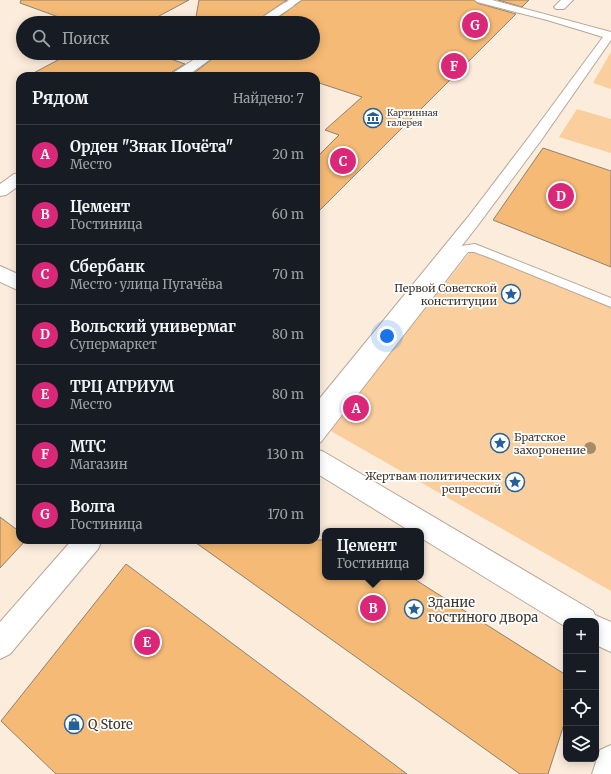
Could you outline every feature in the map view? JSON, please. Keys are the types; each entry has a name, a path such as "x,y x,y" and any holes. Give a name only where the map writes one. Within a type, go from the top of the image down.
{"street":[{"path":"320,413 473,221 537,136 601,45 610,36 551,18 480,0"},
{"path":"271,16 292,3"},
{"path":"551,18 563,4"},
{"path":"184,72 202,60"},
{"path":"0,190 16,180"},
{"path":"0,273 16,282"},
{"path":"320,462 578,618"},
{"path":"0,644 86,544"},
{"path":"599,631 611,638"},
{"path":"608,774 611,761"}],"lane":[{"path":"320,433 465,249 475,248 486,252 611,303"}],"shaded area":[{"path":"611,52 611,89 593,83"},
{"path":"577,109 611,119 611,153 559,137"},
{"path":"471,251 611,307 611,591 329,430"}],"building":[{"path":"21,0 189,0 159,16 56,16 20,3"},
{"path":"199,0 287,0 263,16 196,16"},
{"path":"302,0 474,0 477,3 516,14 320,210 320,154 339,135 325,130 362,97 320,83 320,72 195,72 211,60 320,60 320,16 280,16"},
{"path":"498,0 529,0 522,7"},
{"path":"58,60 174,60 185,64 172,72 35,72"},
{"path":"543,148 611,171 611,267 493,220"},
{"path":"0,517 16,529 16,544 22,544 0,568"},
{"path":"320,540 322,540 322,580 416,580 563,673 563,727 548,774 520,774 198,544 320,544"},
{"path":"126,564 407,774 56,774 1,721"}],"place":[{"name":"Волга","path":"475,25"},
{"name":"МТС","path":"454,66"},
{"name":"Картинная галерея","path":"373,118"},
{"name":"Сбербанк","path":"343,161"},
{"name":"Вольский универмаг","path":"561,196"},
{"name":"Первой Советской конституции","path":"511,294"},
{"name":"Орден \"Знак Почёта\"","path":"356,408"},
{"name":"Братское захоронение","path":"500,443"},
{"name":"Жертвам политических репрессий","path":"515,482"},
{"name":"Цемент","path":"373,608"},
{"name":"Здание гостиного двора","path":"414,609"},
{"name":"ТРЦ АТРИУМ","path":"147,642"},
{"name":"Q Store","path":"74,724"}]}
